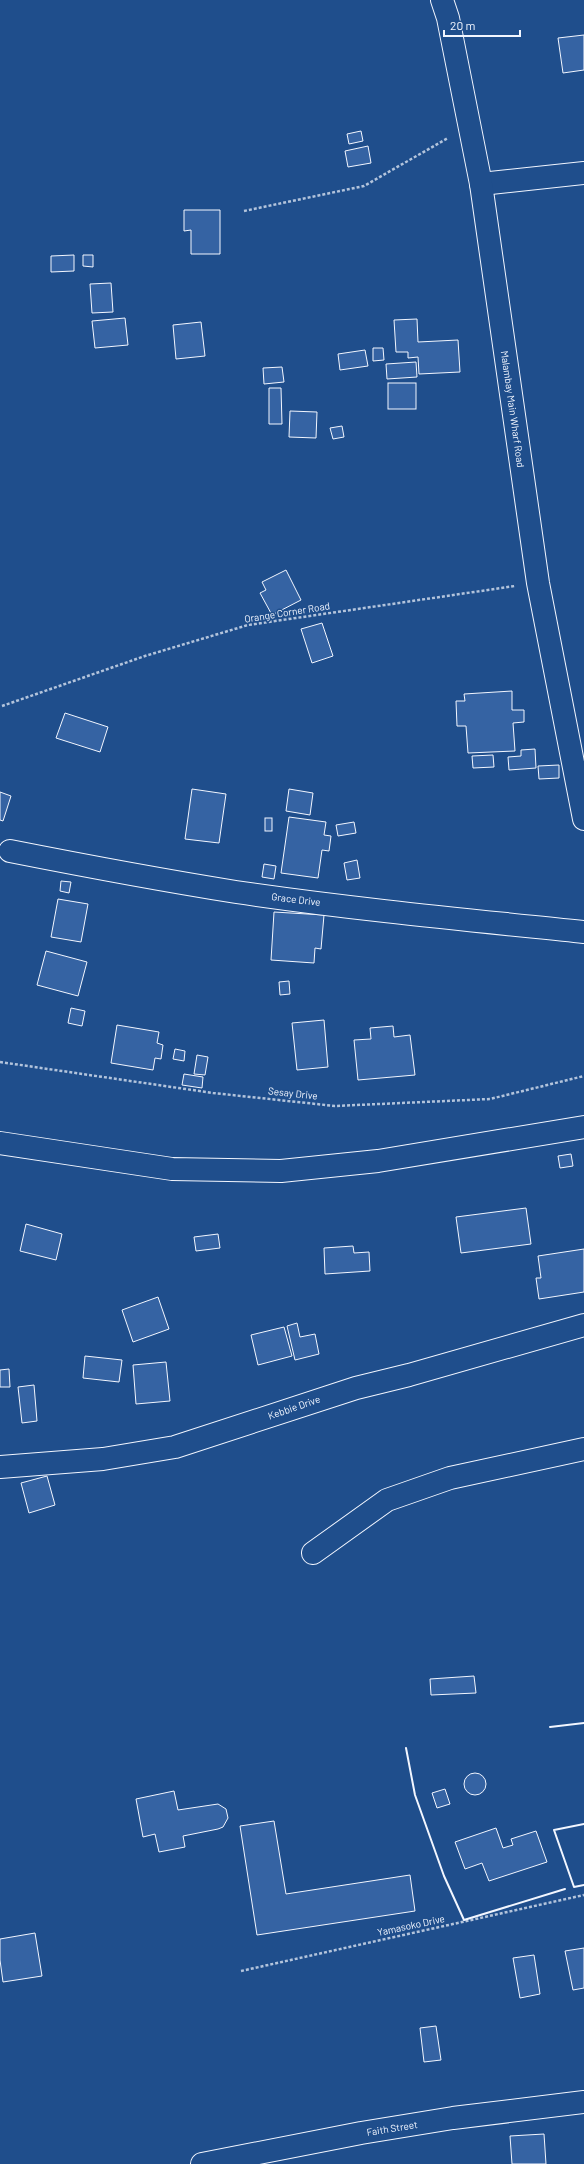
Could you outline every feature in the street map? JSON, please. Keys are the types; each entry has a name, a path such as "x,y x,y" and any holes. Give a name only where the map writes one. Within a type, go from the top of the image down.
{"street":[{"name":"Malambay Main Wharf Road","path":"442,0 470,126 481,184 538,583 584,819"},
{"path":"481,184 584,173"},
{"name":"Grace Drive","path":"10,851 147,877 238,892 410,914 584,932"},
{"path":"0,1143 172,1169 281,1172 378,1160 584,1128"},
{"name":"Kebbie Drive","path":"0,1468 102,1459 175,1447 356,1388 409,1375 584,1325"},
{"path":"313,1553 387,1500 450,1478 584,1449"},
{"name":"Faith Street","path":"202,2164 445,2120 584,2102"}],"path":[{"path":"244,211 364,186 470,126"},
{"name":"Orange Corner Road","path":"2,706 145,656 248,625 538,583"},
{"name":"Sesay Drive","path":"0,1062 213,1094 334,1106 490,1099 584,1076"},
{"name":"Yamasoko Drive","path":"242,1971 584,1895"}],"building":[{"path":"584,35 584,70 563,73 558,38"},
{"path":"361,131 363,141 349,144 347,134"},
{"path":"368,146 371,163 348,167 345,151"},
{"path":"184,210 220,210 220,254 191,254 191,230 184,231"},
{"path":"74,255 74,271 51,272 51,256"},
{"path":"83,255 93,255 93,267 83,266"},
{"path":"111,283 113,312 92,313 90,284"},
{"path":"125,318 128,345 95,348 92,321"},
{"path":"417,319 418,342 458,340 460,372 419,374 418,357 408,358 408,352 396,352 394,320"},
{"path":"201,322 205,356 176,359 173,325"},
{"path":"373,348 383,348 384,360 373,361"},
{"path":"365,350 368,366 340,370 338,354"},
{"path":"416,362 417,377 387,379 386,364"},
{"path":"282,367 284,382 264,384 263,368"},
{"path":"388,383 416,383 416,409 388,409"},
{"path":"269,388 281,388 282,424 269,424"},
{"path":"290,411 317,412 316,438 289,437"},
{"path":"342,426 344,437 333,439 330,428"},
{"path":"286,570 301,600 272,615 260,593 266,590 262,582"},
{"path":"322,623 333,656 312,663 301,629"},
{"path":"512,691 512,710 524,710 524,722 513,723 515,751 468,753 466,726 457,726 456,701 465,701 464,694"},
{"path":"65,713 108,727 100,752 56,738"},
{"path":"535,749 536,768 509,770 508,757 521,756 521,750"},
{"path":"493,755 494,767 473,768 472,756"},
{"path":"559,765 559,778 539,779 538,766"},
{"path":"192,789 226,794 219,843 185,839"},
{"path":"289,789 313,793 310,815 286,811"},
{"path":"0,792 11,796 3,821 0,820"},
{"path":"289,817 326,822 324,835 331,836 329,851 322,850 318,878 281,873"},
{"path":"265,818 272,818 272,831 265,831"},
{"path":"354,822 356,833 338,836 336,825"},
{"path":"357,860 360,878 347,880 344,863"},
{"path":"264,864 276,866 274,879 262,877"},
{"path":"61,881 71,882 69,893 60,891"},
{"path":"58,899 88,904 81,942 51,937"},
{"path":"274,912 324,915 321,949 315,948 314,963 271,960"},
{"path":"46,951 87,962 78,996 37,985"},
{"path":"289,981 290,994 280,995 279,982"},
{"path":"71,1008 85,1011 82,1026 68,1023"},
{"path":"324,1020 328,1067 297,1070 292,1023"},
{"path":"117,1025 159,1032 157,1043 163,1045 161,1059 155,1058 153,1070 111,1063"},
{"path":"393,1026 394,1037 410,1035 415,1075 358,1080 354,1040 371,1039 370,1028"},
{"path":"175,1049 185,1051 184,1061 173,1059"},
{"path":"197,1055 208,1057 205,1075 194,1074"},
{"path":"184,1074 203,1077 202,1088 182,1085"},
{"path":"571,1154 573,1166 560,1168 558,1156"},
{"path":"526,1208 531,1244 461,1253 456,1217"},
{"path":"26,1224 62,1234 56,1260 20,1251"},
{"path":"218,1234 220,1248 196,1251 194,1237"},
{"path":"353,1246 354,1253 369,1252 370,1271 325,1274 324,1248"},
{"path":"584,1249 584,1292 539,1299 536,1278 541,1278 538,1256"},
{"path":"158,1297 169,1329 133,1342 122,1310"},
{"path":"297,1323 300,1337 315,1334 319,1354 295,1360 287,1326"},
{"path":"284,1327 292,1356 258,1365 251,1335"},
{"path":"85,1356 122,1360 119,1382 83,1378"},
{"path":"166,1362 170,1401 136,1404 133,1365"},
{"path":"9,1369 10,1387 0,1387 0,1370"},
{"path":"34,1385 37,1421 22,1423 18,1387"},
{"path":"47,1476 55,1505 29,1513 21,1483"},
{"path":"474,1676 476,1693 431,1695 430,1679"},
{"path":"475,1773 483,1776 486,1784 483,1792 475,1795 467,1792 464,1784 467,1776"},
{"path":"445,1789 450,1804 437,1808 432,1793"},
{"path":"174,1791 178,1810 218,1804 226,1809 228,1818 223,1827 218,1829 183,1836 185,1847 159,1852 155,1834 143,1837 136,1799"},
{"path":"274,1821 286,1894 410,1875 415,1911 257,1935 240,1826"},
{"path":"496,1828 503,1848 513,1845 511,1839 536,1831 547,1862 489,1881 482,1863 465,1869 455,1842"},
{"path":"35,1933 42,1976 3,1982 0,1960 0,1939"},
{"path":"584,1948 584,1988 573,1990 565,1951"},
{"path":"534,1955 540,1994 520,1998 513,1958"},
{"path":"436,2026 441,2060 424,2062 420,2028"},
{"path":"544,2134 546,2164 512,2164 510,2136"}],"wall":[{"path":"550,1727 584,1723"},
{"path":"406,1748 415,1795 444,1876 464,1920 565,1889"},
{"path":"584,1824 554,1830 574,1887 584,1885"}]}
